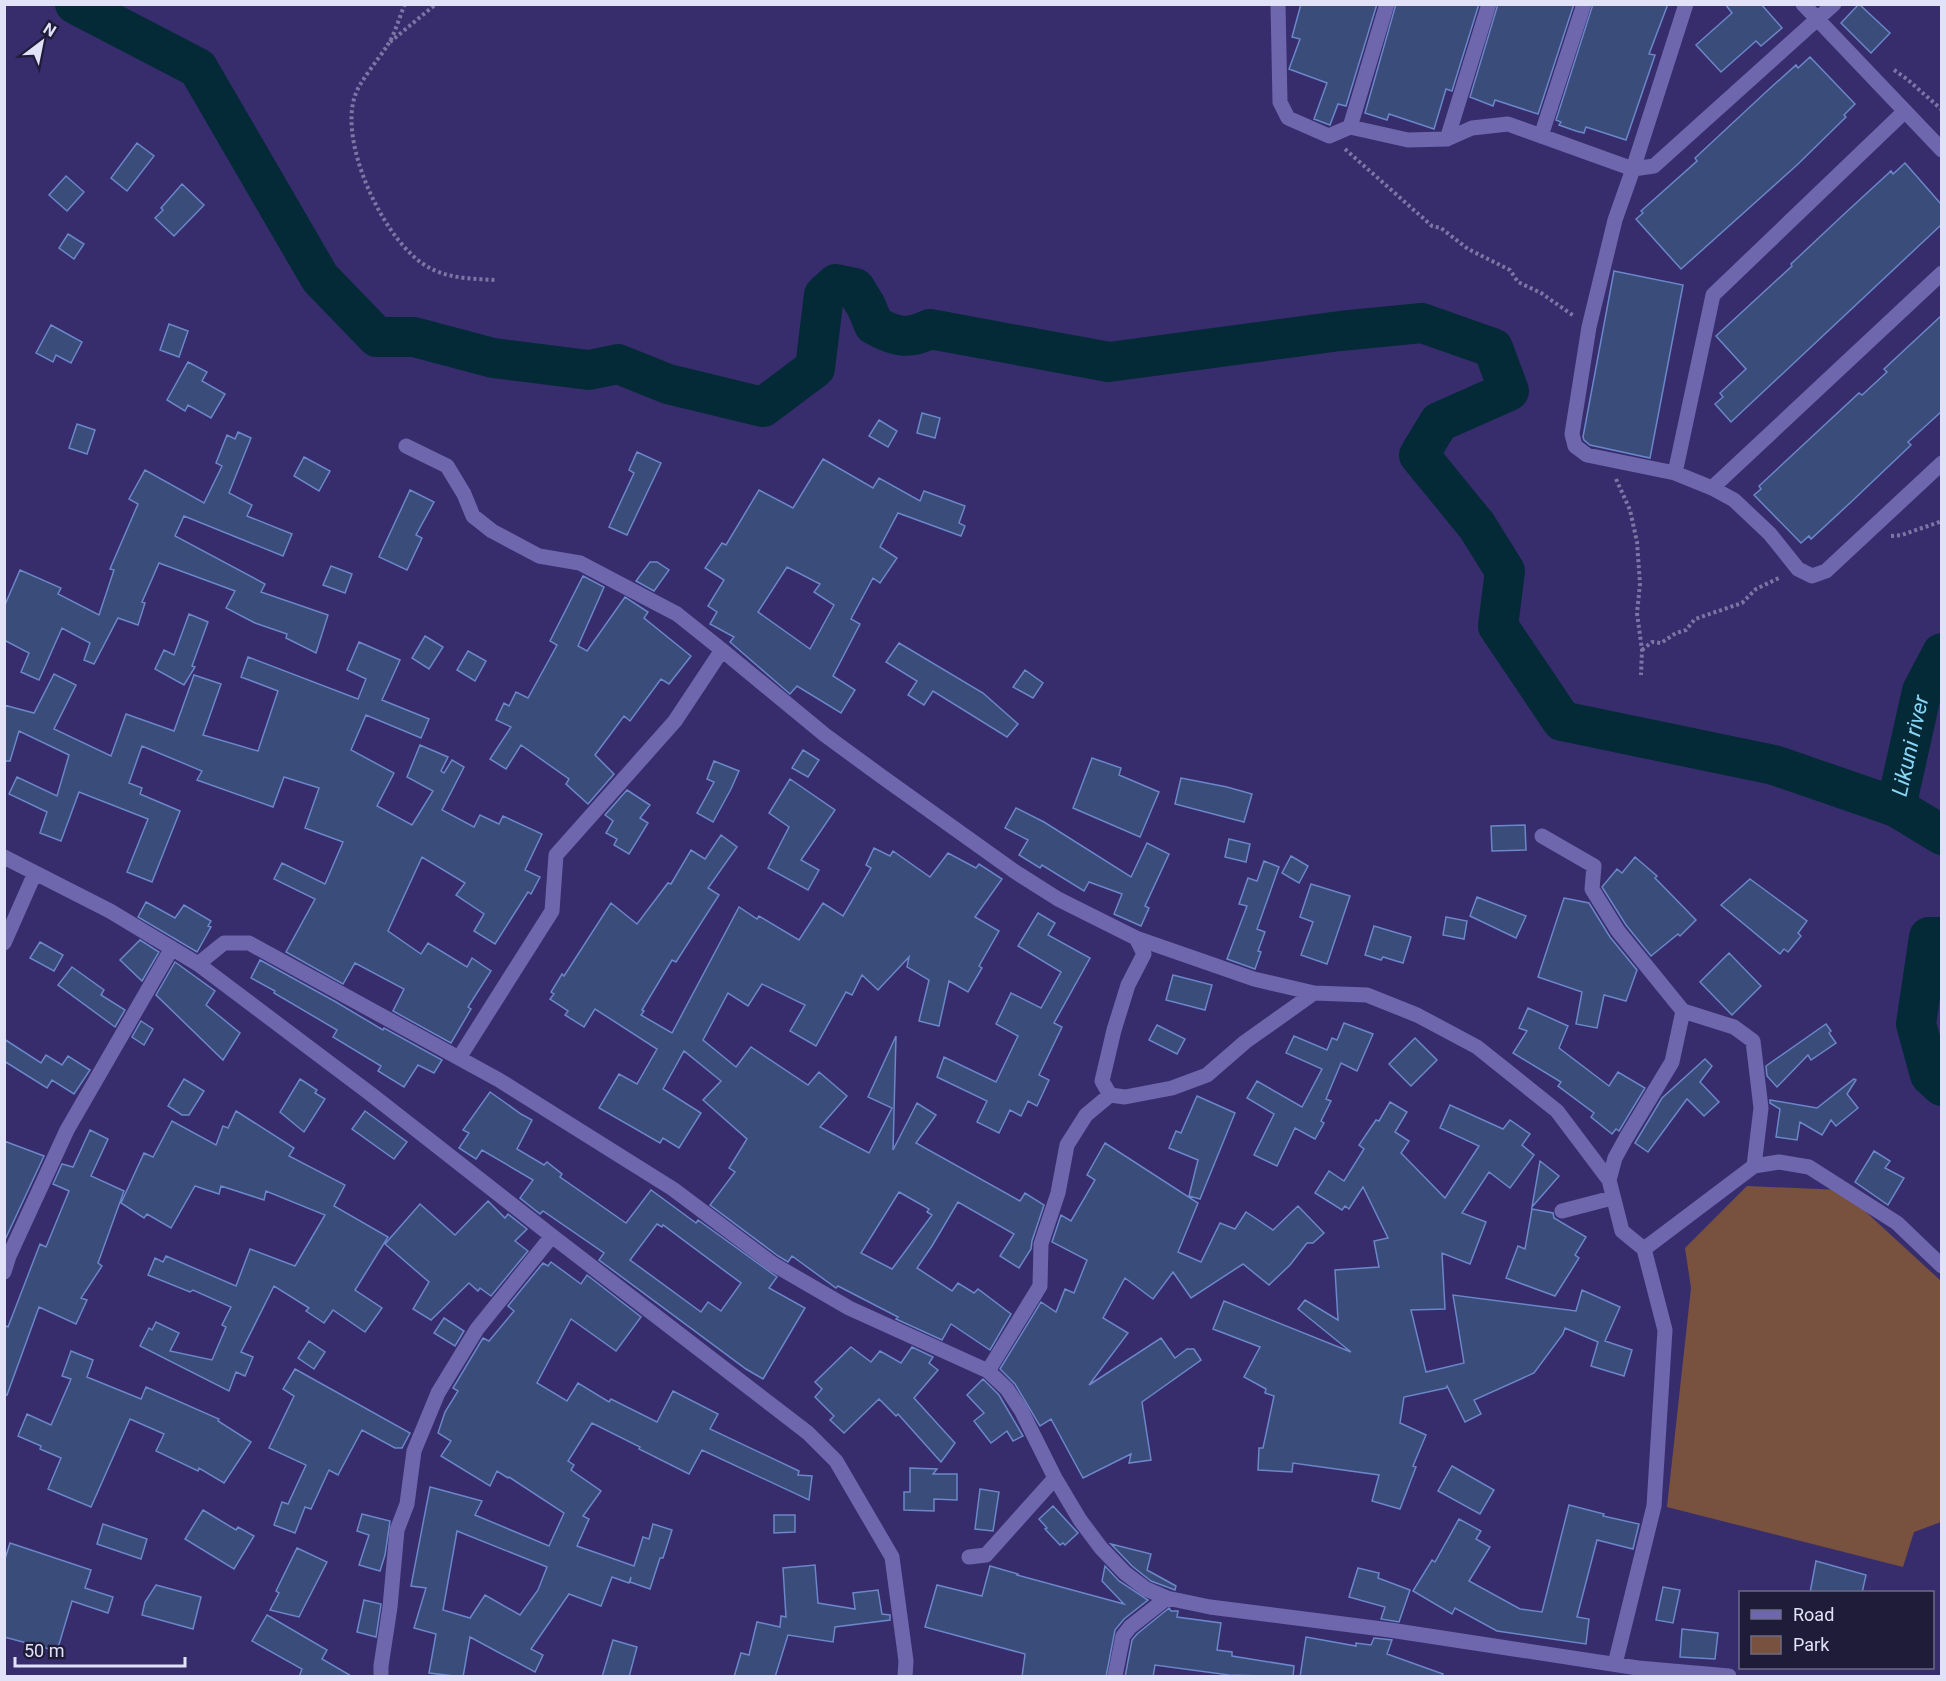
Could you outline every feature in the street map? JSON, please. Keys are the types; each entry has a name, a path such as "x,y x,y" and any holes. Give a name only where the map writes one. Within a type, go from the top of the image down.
{"street":[{"path":"1278,4 1280,102 1288,118 1329,136 1350,127 1408,141 1448,139 1472,128 1508,124 1633,169 1654,166 1834,4"},
{"path":"1350,127 1387,4"},
{"path":"1448,139 1489,4"},
{"path":"1541,136 1584,4"},
{"path":"1686,4 1615,220 1589,327 1572,434 1575,446 1587,455 1675,473 1734,500 1770,534 1798,569 1812,576 1826,571 1941,463"},
{"path":"1803,4 1941,150"},
{"path":"1675,473 1713,295 1904,112"},
{"path":"1712,488 1941,273"},
{"path":"406,446 447,466 464,494 473,516 492,531 539,556 580,563 677,614 825,735 989,854 1058,899 1136,938 1254,979 1314,993 1367,996 1417,1015 1477,1047 1557,1111 1609,1180"},
{"path":"459,1058 552,911 556,855 675,721 722,650"},
{"path":"1542,836 1594,866 1592,889 1618,931 1683,1011 1734,1027 1753,1041 1761,1108 1754,1166"},
{"path":"4,857 110,911 198,964 372,1095 808,1433 836,1461 892,1557 906,1661 905,1677"},
{"path":"4,943 35,873"},
{"path":"1110,1095 1102,1081 1114,1030 1128,985 1144,954 1136,938"},
{"path":"198,964 224,943 249,943 459,1058 556,1116 673,1189 774,1264 849,1308 988,1371 1007,1389 1021,1410 1055,1478 1080,1520 1101,1548 1125,1573 1146,1589 1167,1599 1616,1664 1636,1672 1729,1677"},
{"path":"4,1272 9,1256 67,1131 172,948"},
{"path":"988,1371 1040,1286 1041,1244 1058,1193 1067,1145 1086,1115 1110,1095 1125,1097 1172,1088 1207,1075 1245,1042 1314,993"},
{"path":"1616,1664 1654,1506 1665,1330 1644,1249 1622,1231 1609,1180 1615,1158 1672,1062 1683,1011"},
{"path":"1644,1249 1754,1166 1779,1162 1809,1167 1897,1223 1941,1266"},
{"path":"1562,1211 1612,1198"},
{"path":"381,1677 397,1530 407,1504 414,1450 438,1393 477,1329 552,1236"},
{"path":"969,1557 986,1554 1055,1478"},
{"path":"1115,1677 1123,1636 1130,1627 1167,1599"}],"path":[{"path":"405,4 389,43 355,96 351,121 356,150 368,190 384,221 410,253 430,268 463,279 497,280"},
{"path":"389,43 436,4"},
{"path":"1329,136 1432,226 1441,228 1468,249 1510,270 1518,282 1541,293 1589,327"},
{"path":"1608,459 1630,510 1637,542 1640,584 1637,613 1642,650 1641,675"},
{"path":"1860,539 1902,535 1941,521"},
{"path":"1642,650 1652,642 1661,642 1686,630 1695,620 1742,603 1756,589 1798,569"}],"green space":[{"path":"1747,1186 1842,1190 1941,1281 1941,1522 1914,1532 1903,1567 1667,1507 1691,1288 1685,1248"}],"building":[{"path":"1301,4 1377,4 1346,106 1338,104 1330,125 1314,119 1327,83 1289,69 1300,39 1292,37"},
{"path":"1396,4 1479,4 1452,91 1446,89 1434,129 1389,114 1387,120 1365,113"},
{"path":"1498,4 1574,4 1538,114 1495,100 1493,106 1470,97"},
{"path":"1593,4 1668,4 1649,54 1655,55 1626,140 1586,127 1584,133 1576,131 1559,125 1561,122 1556,120"},
{"path":"1725,4 1761,4 1782,28 1761,46 1756,41 1721,72 1696,45 1732,13"},
{"path":"1859,4 1890,33 1871,53 1841,23"},
{"path":"1810,57 1855,104 1844,115 1846,117 1797,165 1681,269 1636,219 1643,213 1641,211 1697,161 1695,158 1796,65 1798,68"},
{"path":"137,143 154,156 127,191 111,178"},
{"path":"1905,163 1941,204 1941,225 1731,422 1715,404 1723,397 1720,393 1746,369 1716,336 1891,171 1893,174"},
{"path":"66,176 84,192 67,211 49,195"},
{"path":"182,184 204,205 174,236 155,218"},
{"path":"68,234 84,244 74,259 59,248"},
{"path":"1614,271 1683,285 1650,458 1590,445 1583,437"},
{"path":"1941,316 1941,412 1908,442 1911,445 1850,503 1811,539 1809,536 1801,543 1754,495 1761,489 1759,486 1859,393 1862,395 1887,372 1884,369"},
{"path":"169,324 188,331 179,357 160,350"},
{"path":"51,325 82,342 71,363 56,355 53,362 36,353"},
{"path":"188,362 207,372 202,381 225,394 211,418 188,405 185,411 167,400"},
{"path":"922,413 940,418 935,438 917,433"},
{"path":"879,420 897,431 888,447 869,436"},
{"path":"77,424 95,430 87,454 69,448"},
{"path":"238,432 251,438 229,493 252,505 247,516 292,534 283,556 184,516 175,536 265,584 261,592 328,615 316,653 286,638 287,634 255,623 226,608 235,591 159,563 142,602 145,603 138,625 118,618 94,664 84,660 90,643 62,628 39,680 21,672 29,653 4,640 4,607 20,570 61,588 58,594 99,615 114,570 110,569 138,504 129,499 145,470 204,503 222,466 216,463 227,435 235,439"},
{"path":"637,452 661,463 627,535 609,527 634,473 629,470"},
{"path":"304,457 330,471 319,491 294,476"},
{"path":"823,459 873,488 879,478 920,501 924,491 965,506 959,523 965,526 961,536 898,513 880,547 897,558 880,583 873,578 851,619 860,624 833,676 855,690 841,713 797,686 790,694 730,642 734,637 710,624 717,612 708,606 724,580 705,568 722,543 726,545 759,490 793,508","holes":["787,567 820,584 814,592 834,605 810,649 758,612"]},
{"path":"410,490 434,502 416,535 422,538 407,570 379,557"},
{"path":"650,562 657,562 669,570 654,591 636,581"},
{"path":"331,566 352,574 345,593 323,585"},
{"path":"583,576 604,587 578,646 587,651 625,597 648,612 644,618 691,656 669,684 661,679 630,721 624,716 595,755 614,774 588,804 566,784 569,779 521,745 506,769 490,759 511,727 496,720 504,703 509,706 516,692 528,698 557,645 550,641"},
{"path":"189,614 208,622 192,666 195,667 184,685 155,669 164,650 174,655"},
{"path":"425,636 443,647 429,669 412,658"},
{"path":"359,642 400,660 382,700 429,719 421,738 366,715 351,750 394,773 377,806 412,825 433,791 407,777 420,745 448,757 441,771 444,773 452,760 464,767 442,810 474,827 480,815 499,824 503,816 542,834 525,870 540,877 531,894 528,892 495,944 474,931 484,914 456,895 465,883 422,857 388,931 421,954 428,943 467,967 472,958 491,971 468,1007 471,1009 451,1043 393,1011 404,989 355,963 343,984 286,952 315,899 274,879 282,863 325,884 343,842 305,828 319,788 284,777 273,807 197,780 202,771 142,746 129,783 142,788 140,794 180,811 152,882 127,872 148,819 79,792 61,841 40,833 47,812 9,794 17,777 57,796 69,755 19,731 10,761 4,761 4,705 34,713 54,674 76,685 54,729 111,756 126,714 174,731 194,675 221,684 203,735 258,751 278,691 241,677 248,657 358,699 366,679 347,670"},
{"path":"899,643 983,693 1018,724 1007,737 933,691 924,705 908,695 917,681 886,662"},
{"path":"468,651 486,661 475,681 457,670"},
{"path":"1025,670 1043,683 1033,698 1013,687"},
{"path":"803,750 819,760 808,777 792,768"},
{"path":"1092,758 1121,768 1119,775 1159,792 1140,837 1073,808"},
{"path":"714,761 739,771 713,822 697,813 714,782 707,779"},
{"path":"1181,778 1252,794 1244,822 1175,804"},
{"path":"790,779 835,810 801,860 819,870 808,890 768,868 789,827 769,813"},
{"path":"627,790 650,805 640,818 648,823 629,854 614,845 617,839 606,833 613,821 605,815"},
{"path":"1016,808 1044,822 1131,877 1147,843 1169,854 1145,906 1149,908 1141,926 1114,914 1122,894 1089,882 1084,891 1042,865 1040,868 1019,855 1028,840 1005,828"},
{"path":"1525,825 1526,850 1492,851 1491,826"},
{"path":"721,835 737,847 708,888 719,895 676,962 672,960 642,1010 644,1011 641,1015 672,1033 739,907 757,919 759,916 799,940 823,903 843,916 871,868 866,865 874,848 890,856 893,851 930,877 948,853 976,868 979,864 1002,879 975,917 999,931 979,966 982,968 968,992 949,981 939,1026 919,1021 929,980 907,967 909,957 878,990 862,975 852,995 846,992 816,1046 790,1031 805,1005 762,984 748,1006 728,993 703,1040 736,1067 751,1047 808,1085 819,1072 847,1096 820,1127 869,1153 892,1108 868,1097 896,1036 893,1150 917,1103 936,1115 916,1143 1020,1201 1025,1193 1044,1205 1031,1249 1019,1268 1000,1256 1014,1234 958,1202 917,1268 952,1291 958,1283 974,1293 978,1289 1011,1314 990,1350 951,1324 942,1340 896,1319 898,1317 838,1286 836,1288 792,1256 788,1262 778,1256 710,1205 735,1172 729,1168 747,1139 703,1100 721,1081 684,1051 663,1089 701,1113 679,1148 663,1138 660,1143 599,1108 619,1074 637,1084 657,1049 595,1009 584,1027 565,1015 568,1011 550,999 554,994 551,992 562,974 564,976 611,903 637,924 668,883 671,884 691,850 705,859","holes":["899,1192 929,1209 927,1212 932,1215 892,1269 861,1253"]},
{"path":"1229,839 1250,844 1246,862 1225,857"},
{"path":"1291,856 1308,866 1299,883 1282,873"},
{"path":"1635,857 1657,876 1655,878 1696,920 1680,936 1678,934 1651,956 1626,925 1602,887 1617,869 1622,873"},
{"path":"1264,861 1279,867 1257,929 1265,932 1258,951 1261,952 1255,969 1227,959 1247,906 1239,904 1248,878 1257,881"},
{"path":"1750,879 1807,921 1798,933 1801,936 1788,952 1784,949 1780,954 1721,905"},
{"path":"1311,884 1350,896 1327,964 1301,955 1313,922 1300,917"},
{"path":"1477,897 1526,916 1516,938 1470,916"},
{"path":"1564,898 1589,903 1610,937 1637,970 1626,1001 1604,995 1597,1028 1576,1024 1582,992 1538,977"},
{"path":"146,902 175,918 184,905 211,921 208,926 211,927 197,952 138,917"},
{"path":"1038,913 1055,923 1048,935 1090,958 1054,1023 1062,1027 1039,1075 1049,1080 1037,1106 1028,1101 1021,1116 1010,1110 999,1133 977,1122 987,1101 937,1077 944,1057 996,1082 1018,1036 996,1024 1011,993 1041,1008 1061,972 1018,946"},
{"path":"1446,917 1467,921 1464,939 1443,935"},
{"path":"1374,926 1411,937 1403,963 1365,955"},
{"path":"140,940 159,952 142,981 120,960"},
{"path":"40,942 63,955 54,971 30,958"},
{"path":"1729,953 1761,986 1732,1015 1700,982"},
{"path":"260,960 383,1030 384,1028 442,1060 434,1073 418,1065 404,1087 378,1071 381,1066 333,1037 337,1030 251,978"},
{"path":"175,962 215,991 206,1005 240,1033 223,1060 156,995"},
{"path":"72,967 104,990 101,995 125,1010 115,1027 58,985"},
{"path":"1173,975 1212,985 1205,1010 1166,1000"},
{"path":"1528,1008 1568,1026 1559,1048 1609,1086 1618,1072 1645,1088 1619,1131 1616,1129 1612,1134 1591,1117 1594,1113 1558,1086 1561,1082 1513,1053 1527,1031 1519,1028"},
{"path":"141,1021 153,1029 144,1045 132,1037"},
{"path":"1344,1023 1373,1034 1357,1071 1341,1063 1326,1099 1331,1101 1321,1121 1324,1123 1315,1139 1295,1128 1277,1166 1254,1155 1274,1114 1247,1098 1257,1081 1302,1107 1322,1069 1286,1053 1294,1036 1327,1050 1332,1038 1337,1040"},
{"path":"1826,1024 1836,1043 1811,1060 1808,1055 1777,1087 1767,1076 1766,1066"},
{"path":"1157,1025 1185,1039 1177,1054 1149,1040"},
{"path":"1415,1038 1437,1060 1411,1086 1389,1064"},
{"path":"4,1039 41,1063 46,1055 62,1065 68,1056 90,1070 74,1094 52,1080 47,1088 4,1061"},
{"path":"1705,1059 1712,1066 1700,1082 1719,1102 1704,1116 1687,1099 1648,1152 1635,1143 1662,1098"},
{"path":"184,1079 204,1091 189,1115 182,1115 168,1106"},
{"path":"300,1079 317,1090 315,1093 325,1099 304,1132 280,1112"},
{"path":"1854,1079 1856,1080 1847,1094 1858,1108 1836,1126 1831,1120 1822,1135 1800,1122 1797,1140 1776,1137 1780,1109 1770,1103 1770,1100 1817,1108"},
{"path":"490,1092 532,1120 517,1149 544,1165 547,1162 562,1174 560,1177 626,1223 651,1190 696,1223 698,1220 777,1277 769,1288 805,1308 763,1379 746,1369 599,1260 604,1253 543,1211 540,1214 520,1198 533,1180 482,1150 476,1159 459,1148 469,1133 463,1130","holes":["657,1224 662,1227 663,1225 741,1283 721,1311 708,1302 701,1312 630,1260"]},
{"path":"1197,1096 1235,1113 1200,1199 1189,1196 1198,1160 1169,1148 1176,1131 1181,1133"},
{"path":"1390,1102 1407,1112 1395,1132 1409,1141 1401,1153 1445,1198 1479,1146 1440,1128 1450,1105 1503,1129 1510,1120 1530,1134 1522,1145 1534,1155 1510,1188 1489,1172 1462,1213 1486,1222 1470,1264 1442,1253 1445,1309 1411,1310 1426,1372 1464,1363 1453,1295 1576,1311 1582,1290 1620,1307 1605,1341 1632,1350 1624,1376 1591,1366 1598,1342 1565,1328 1534,1373 1474,1400 1481,1414 1465,1422 1447,1386 1404,1397 1400,1423 1426,1435 1413,1466 1416,1467 1400,1509 1372,1501 1379,1475 1293,1463 1292,1472 1258,1470 1259,1448 1263,1448 1274,1396 1265,1393 1266,1389 1244,1377 1260,1347 1213,1329 1224,1301 1351,1352 1298,1309 1305,1300 1338,1320 1335,1270 1379,1267 1374,1241 1388,1238 1363,1187 1349,1209 1345,1206 1342,1210 1315,1193 1329,1171 1344,1181 1364,1149 1359,1145 1376,1120 1379,1121"},
{"path":"236,1111 294,1148 289,1156 345,1185 334,1206 388,1237 355,1290 382,1308 365,1332 333,1310 324,1323 306,1311 309,1308 274,1286 241,1352 253,1357 245,1376 236,1372 229,1391 140,1346 149,1328 152,1330 156,1322 179,1333 170,1351 212,1360 226,1327 222,1325 231,1307 193,1290 190,1292 148,1275 155,1258 163,1262 166,1256 236,1286 250,1249 295,1266 325,1215 266,1191 264,1200 221,1186 219,1194 195,1186 171,1228 147,1214 144,1218 121,1203 144,1153 153,1157 172,1121 216,1145 223,1126 228,1128"},
{"path":"365,1111 407,1142 394,1159 352,1129"},
{"path":"90,1130 108,1139 91,1176 124,1191 98,1263 102,1266 81,1298 87,1300 76,1324 39,1307 7,1395 4,1394 4,1325 8,1327 40,1244 46,1247 69,1191 53,1184 62,1164 73,1167"},
{"path":"4,1141 44,1156 4,1242"},
{"path":"1105,1143 1198,1203 1178,1252 1201,1262 1220,1223 1235,1229 1246,1212 1273,1230 1298,1206 1324,1233 1313,1243 1307,1243 1290,1265 1269,1285 1243,1264 1191,1298 1173,1272 1153,1299 1125,1278 1103,1318 1128,1333 1089,1385 1161,1338 1175,1358 1187,1349 1194,1349 1201,1360 1142,1402 1151,1460 1129,1463 1131,1454 1083,1478 1051,1419 1040,1426 1015,1384 1000,1369 1041,1302 1056,1312 1065,1289 1074,1293 1087,1260 1052,1242 1061,1215 1071,1221 1095,1180 1087,1175"},
{"path":"1874,1151 1890,1161 1885,1168 1904,1178 1888,1205 1855,1182"},
{"path":"1540,1161 1559,1176 1532,1207"},
{"path":"488,1201 505,1218 508,1214 527,1229 515,1241 528,1251 491,1296 480,1288 478,1291 469,1283 431,1320 413,1309 429,1282 385,1244 420,1204 455,1235"},
{"path":"1532,1209 1553,1213 1554,1218 1586,1237 1575,1255 1579,1258 1555,1296 1506,1278 1518,1246 1525,1249"},
{"path":"551,1262 581,1284 587,1275 641,1317 616,1351 571,1319 537,1383 567,1401 578,1383 609,1402 611,1399 657,1422 673,1391 718,1414 710,1429 799,1471 798,1475 812,1476 809,1500 702,1450 689,1474 592,1423 568,1461 574,1465 571,1470 601,1491 583,1516 589,1519 577,1546 634,1566 643,1537 649,1539 653,1524 672,1530 650,1589 630,1582 631,1577 629,1583 612,1577 601,1606 569,1594 531,1649 543,1655 535,1672 470,1637 463,1677 429,1673 436,1634 414,1628 426,1588 411,1586 430,1487 482,1501 475,1515 549,1546 564,1513 497,1471 490,1486 441,1456 451,1441 438,1433 445,1412 458,1391 453,1388 483,1338 489,1341 514,1311 508,1306 543,1263 548,1266","holes":["457,1531 547,1567 538,1590 520,1615 485,1595 470,1618 443,1610"]},
{"path":"444,1318 464,1331 455,1346 434,1333"},
{"path":"309,1341 325,1352 314,1369 298,1358"},
{"path":"851,1347 871,1362 880,1351 901,1363 912,1347 933,1357 929,1363 938,1370 914,1398 955,1443 941,1462 898,1414 896,1416 879,1399 844,1433 830,1420 834,1416 815,1397 822,1389 815,1382"},
{"path":"71,1351 93,1360 87,1377 141,1399 146,1387 219,1419 218,1421 251,1442 224,1483 199,1468 198,1471 156,1451 164,1434 130,1419 91,1507 48,1489 61,1458 18,1436 27,1414 51,1425 71,1379 62,1376"},
{"path":"295,1369 410,1433 402,1448 395,1448 362,1430 338,1475 329,1470 311,1509 305,1507 295,1533 274,1525 282,1502 288,1504 306,1465 269,1448 294,1396 283,1389"},
{"path":"983,1379 999,1395 1023,1436 1013,1441 1007,1431 991,1443 974,1421 984,1413 967,1395"},
{"path":"1452,1466 1494,1490 1480,1514 1438,1491"},
{"path":"910,1468 937,1469 933,1474 957,1474 957,1500 934,1499 934,1511 904,1510 904,1492 910,1492"},
{"path":"980,1489 999,1492 993,1531 975,1529"},
{"path":"1569,1505 1639,1524 1633,1549 1597,1540 1577,1617 1589,1619 1586,1644 1497,1631 1455,1608 1452,1614 1413,1591 1432,1560 1435,1562 1459,1519 1481,1531 1476,1539 1490,1547 1469,1581 1520,1609 1542,1612"},
{"path":"1053,1506 1078,1533 1065,1545 1063,1543 1060,1545 1039,1519"},
{"path":"203,1510 236,1530 238,1527 254,1536 234,1569 185,1539"},
{"path":"362,1514 390,1521 380,1571 359,1565 369,1535 357,1531"},
{"path":"774,1515 795,1515 795,1532 774,1533"},
{"path":"103,1524 147,1539 141,1559 97,1544"},
{"path":"10,1543 91,1570 85,1588 113,1597 108,1613 72,1601 57,1651 4,1637 4,1562"},
{"path":"1111,1544 1151,1554 1147,1570 1176,1586 1175,1590 1151,1581 1132,1566"},
{"path":"297,1548 327,1562 299,1617 270,1610 279,1593 276,1591"},
{"path":"1816,1561 1866,1575 1862,1591 1810,1591"},
{"path":"815,1565 818,1603 855,1609 853,1593 878,1590 882,1614 890,1615 890,1620 835,1627 833,1642 788,1635 775,1677 734,1677 741,1653 749,1655 757,1622 780,1627 781,1616 786,1617 783,1568"},
{"path":"990,1566 1124,1604 1102,1581 1105,1566 1119,1581 1148,1600 1124,1619 1115,1630 1106,1677 1022,1677 1025,1654 925,1627 937,1585 982,1596"},
{"path":"1358,1568 1379,1573 1378,1578 1410,1590 1399,1622 1381,1619 1385,1607 1349,1597"},
{"path":"156,1585 201,1597 193,1629 142,1615 145,1602"},
{"path":"1663,1587 1680,1590 1673,1623 1656,1620"},
{"path":"364,1600 381,1604 376,1637 357,1632"},
{"path":"1169,1608 1171,1611 1178,1611 1177,1617 1221,1623 1217,1650 1232,1652 1232,1656 1294,1666 1293,1677 1229,1675 1155,1665 1153,1677 1125,1677 1132,1640"},
{"path":"267,1615 327,1650 322,1659 353,1677 299,1677 302,1669 252,1641"},
{"path":"1682,1629 1718,1633 1715,1659 1680,1657"},
{"path":"1306,1637 1356,1646 1356,1643 1371,1645 1374,1638 1392,1640 1387,1654 1443,1674 1442,1677 1300,1677"},
{"path":"613,1640 637,1647 629,1677 602,1677"}],"waterway":[{"path":"75,4 198,68 320,278 377,337 414,337 493,358 589,370 618,364 668,384 763,407 815,368 824,295 836,284 855,288 874,325 895,334 908,336 930,329 1109,362 1340,331 1422,323 1493,348 1509,391 1439,422 1419,455 1477,526 1505,571 1498,626 1562,721 1774,765 1896,807 1942,835"},
{"name":"Likuni river","path":"1896,807 1922,691 1942,653"},
{"path":"1942,937 1929,937 1916,1024 1930,1075 1942,1086"}]}
